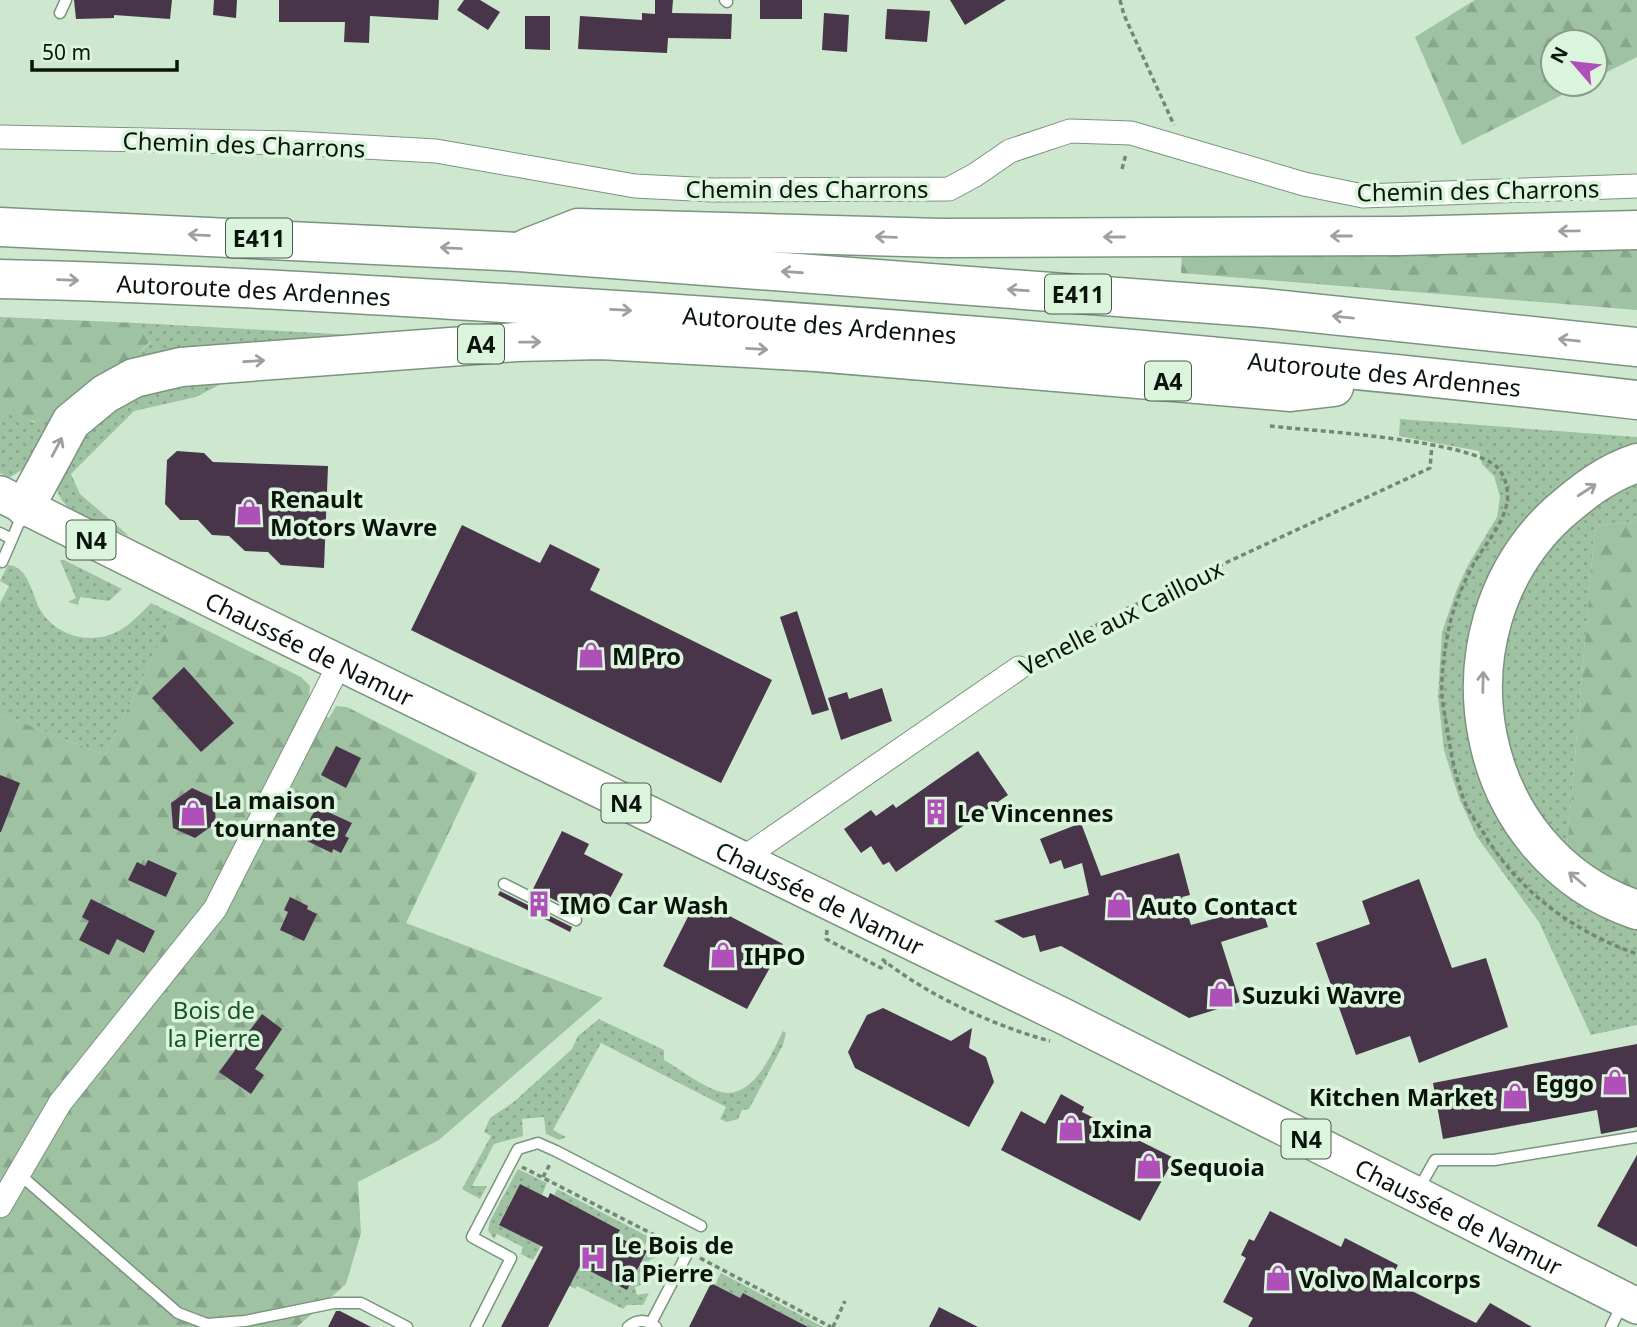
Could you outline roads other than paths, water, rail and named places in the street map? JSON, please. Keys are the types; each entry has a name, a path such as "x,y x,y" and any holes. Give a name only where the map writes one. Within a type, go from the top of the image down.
{"highway":[{"name":"Autoroute des Ardennes","path":"0,228 519,252 1264,308 1637,347"},
{"path":"519,252 578,228 941,238 1400,236 1637,230"},
{"name":"Autoroute des Ardennes","path":"0,279 346,293 803,321 1223,356 1637,400"},
{"path":"803,321 873,348 1334,387 1637,422"},
{"name":"A4","path":"9,518 71,422 105,394 134,378 181,367 516,342 601,340 817,352 1291,392 1334,387"},
{"path":"1637,463 1618,470 1577,496 1542,528 1516,563 1496,606 1483,660 1483,712 1491,756 1508,800 1532,833 1554,859 1586,886 1637,910"}],"main road":[{"name":"Chaussée de Namur","path":"9,518 340,663 1060,1015 1416,1195 1624,1311"}],"street":[{"name":"Chemin des Charrons","path":"0,137 293,143 436,151 635,186 713,190 949,189 1010,151 1070,131 1131,133 1304,184 1363,196 1637,186"},
{"path":"0,1206 69,1091 215,909 340,663"},
{"name":"Venelle aux Cailloux","path":"742,859 1019,668"}],"lane":[{"path":"61,13 66,0"},
{"path":"2,562 9,518"},
{"path":"504,884 576,920"},
{"path":"1416,1195 1435,1160 1494,1160 1637,1137"},
{"path":"476,1327 511,1258 472,1237 518,1149 538,1143 701,1226"},
{"path":"18,1173 178,1313 208,1326 334,1303 361,1303 407,1327"},
{"path":"628,1327 635,1321 654,1325 688,1252"}],"place":[{"name":"Renault Motors Wavre","path":"249,512"},
{"name":"M Pro","path":"591,655"},
{"name":"Le Vincennes","path":"936,812"},
{"name":"La maison tournante","path":"193,813"},
{"name":"IMO Car Wash","path":"539,904"},
{"name":"Auto Contact","path":"1119,905"},
{"name":"IHPO","path":"723,955"},
{"name":"Suzuki Wavre","path":"1221,994"},
{"name":"Eggo","path":"1615,1082"},
{"name":"Kitchen Market","path":"1515,1096"},
{"name":"Ixina","path":"1071,1128"},
{"name":"Sequoia","path":"1149,1166"},
{"name":"Le Bois de la Pierre","path":"593,1258"},
{"name":"Volvo Malcorps","path":"1278,1278"}],"park label":[{"name":"Bois de la Pierre","path":"214,1023"}]}
